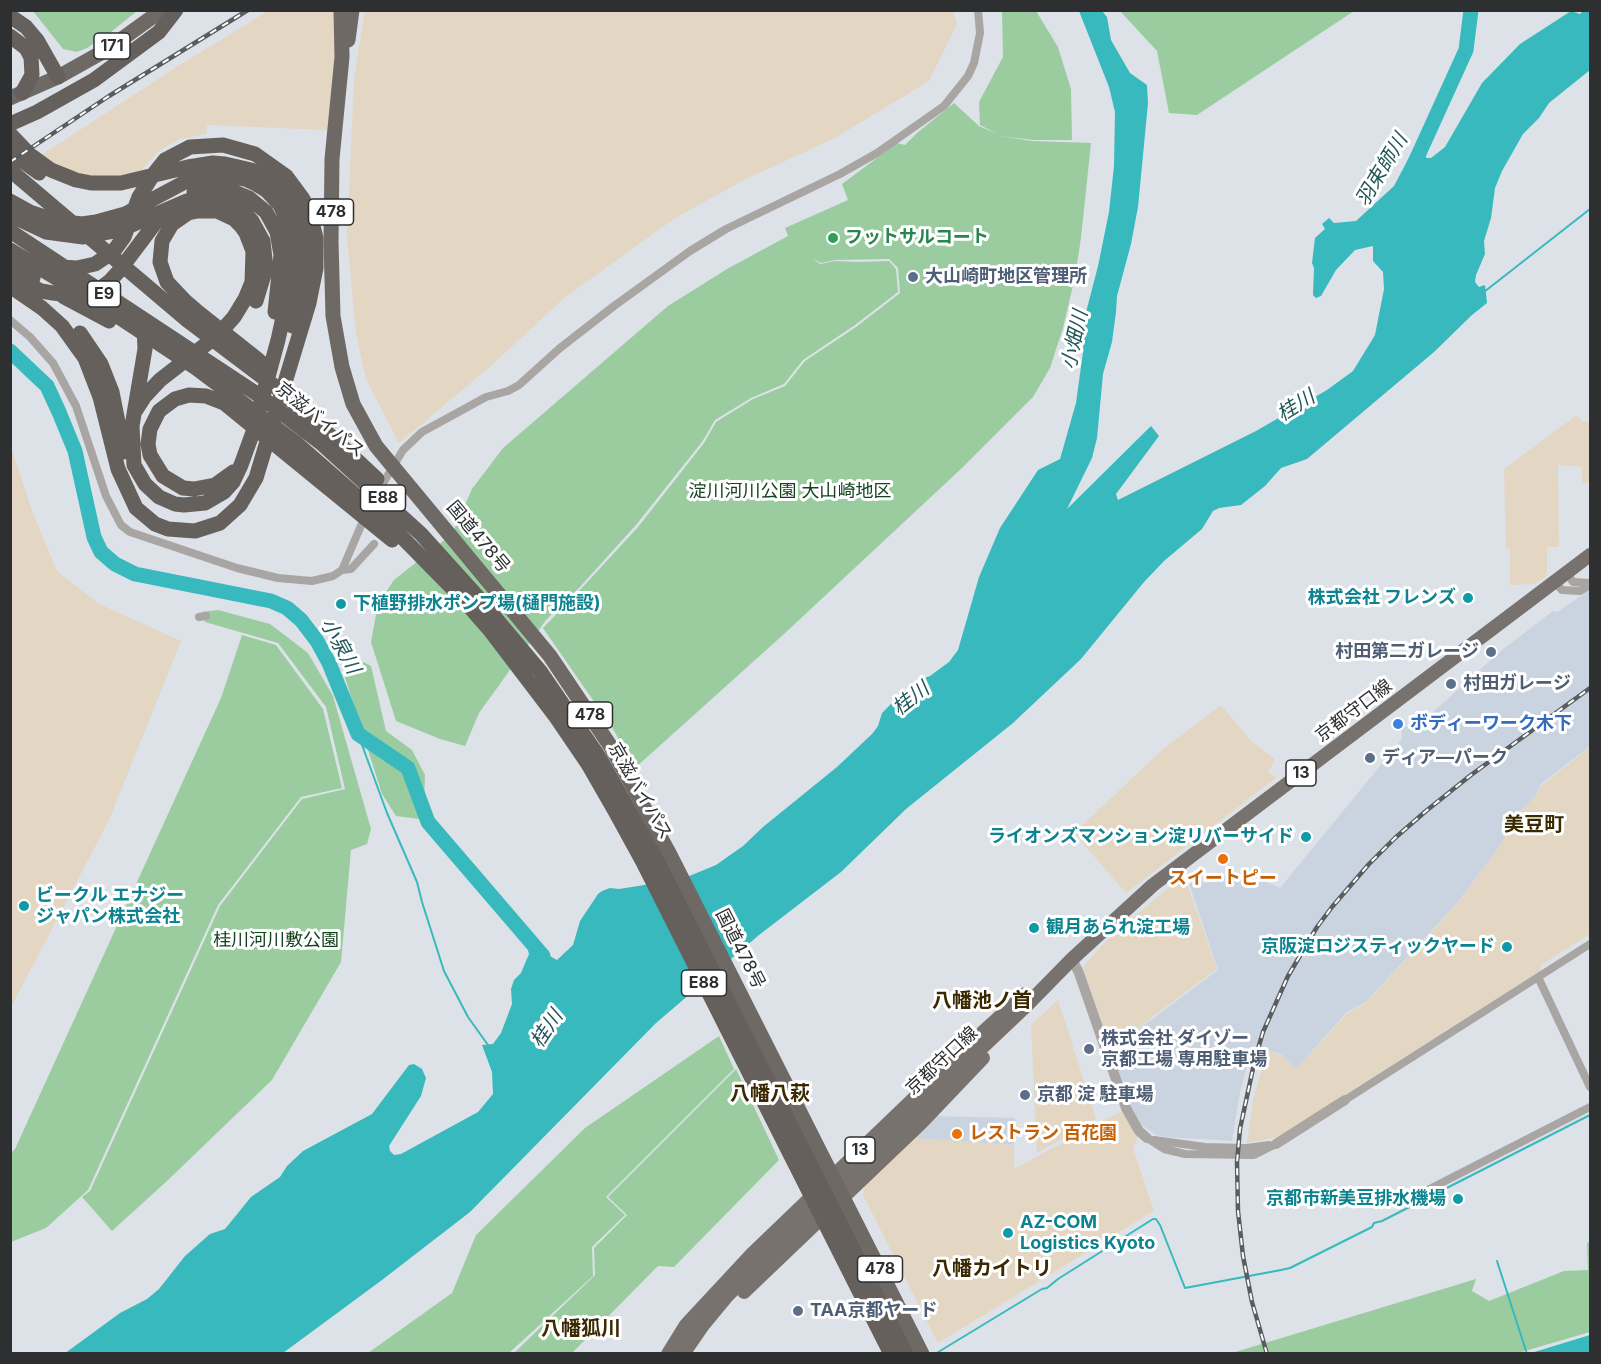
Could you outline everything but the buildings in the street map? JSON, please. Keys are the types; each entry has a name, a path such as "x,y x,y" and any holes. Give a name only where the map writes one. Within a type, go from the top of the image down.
{"highway":[{"name":"171","path":"16,96 58,77 108,49 162,10"},
{"path":"10,124 37,112 94,80 159,32 177,10"},
{"name":"国道478号","path":"341,10 342,57 332,159 333,316 342,367 353,404 376,446 542,646 611,747 673,861 922,1353"},
{"name":"国道478号","path":"342,57 347,43 352,10"},
{"path":"10,16 26,27 37,40 58,77"},
{"path":"10,36 26,48 31,57 32,75 16,96"},
{"path":"10,134 39,162 51,170 76,180 91,183 121,183 159,175"},
{"path":"11,276 62,326 85,358 100,397 123,482 132,502 155,524 168,529 195,531 220,523 240,505 256,478 314,282 316,238 309,210 303,199 286,176 255,154 223,145 190,147 173,154 158,167 139,197 119,245 103,260 77,268 34,262"},
{"path":"10,152 46,177 89,188 121,186 188,167 213,163 238,166 264,176 282,190 297,213 303,234 267,378 237,474 224,492 205,502 176,504 151,491 139,476 132,455 132,426 145,349 144,327 140,315 128,299 96,282 34,262 10,250"},
{"name":"E88","path":"10,170 188,320 258,373 333,438 395,497 454,561 516,635 540,671"},
{"path":"10,201 30,212 57,221 82,224 111,219 197,178 232,176 266,190 280,205 299,252 297,307 286,378"},
{"path":"11,276 41,291 65,296 87,295 110,281 156,221 177,199 197,191 219,188 239,193 266,212 277,232 281,255 267,378"},
{"path":"10,197 57,221"},
{"path":"10,215 46,232 83,237 120,230 187,201 209,199 233,205 252,220 260,232 266,252 266,268 251,310 231,334 163,388 137,426 132,455"},
{"path":"123,482 122,449 129,426 139,406 160,380 209,342 217,334 226,326 245,299 252,282 253,251 241,226 225,214 197,211 179,218 172,224 162,241 160,262 167,282 184,301 207,320 215,326 224,333 232,339 257,359 269,370 333,438"},
{"name":"E9","path":"10,231 195,362"},
{"name":"E9","path":"10,250 195,362"},
{"path":"11,276 71,323 88,344 101,364 112,392 130,476 145,496 158,505 179,513 193,514 212,508 232,494 242,483 260,439 286,353 297,307"},
{"path":"11,276 44,285 195,362"},
{"name":"京滋バイパス","path":"195,362 346,485 427,562 489,629 556,717 588,765 644,864 891,1353"},
{"name":"京滋バイパス","path":"195,362 294,422 392,506 450,565 540,671 599,757 655,857 906,1353"},
{"path":"248,444 233,472 225,479 215,485 194,489 183,488 171,483 163,476 150,455 148,436 152,422 159,411 169,402 182,396 198,394 224,403 403,549 489,629"}],"main road":[{"name":"京都守口線","path":"683,1353 703,1325 758,1264 837,1185 1153,885 1570,578 1590,555"},
{"name":"13","path":"693,1353 758,1264 903,1105 1051,971 1070,962"},
{"name":"13","path":"668,1353 686,1324 922,1122 1046,996 1061,979 1070,962"}],"street":[{"path":"342,570 366,514 387,475 407,445 422,432 486,398 517,388 560,348 690,251 726,229 878,153 944,106 968,76 974,63 980,33 978,10"},
{"path":"10,320 30,337 57,369 76,406 106,496 121,525 130,532 237,568 278,578 312,581 351,569 374,544"},
{"path":"1570,578 1590,584"},
{"path":"1559,586 1580,591 1590,584"},
{"path":"1070,962 1079,973 1126,1108 1139,1131 1164,1149 1185,1154 1254,1155 1275,1144 1590,944"},
{"path":"1538,977 1590,1087"},
{"path":"903,1105 922,1122"},
{"path":"1412,1198 1590,1107"}],"shaded area":[{"path":"365,10 953,10 957,24 929,81 833,139 746,179 675,218 563,299 492,365 399,443 366,379 356,334 347,237 354,79"},
{"path":"268,11 339,11 339,46 328,130 207,125 206,134 180,139 160,150 135,177 79,176 40,156 178,66"},
{"path":"1577,415 1582,421 1590,422 1590,483 1582,483 1582,467 1558,465 1559,547 1547,547 1547,576 1534,584 1510,585 1510,549 1506,548 1504,469"},
{"path":"11,447 32,511 57,571 99,604 181,641 109,820 11,1007"},
{"path":"1590,590 1590,746 1541,784 1535,796 1518,814 1502,843 1458,902 1366,1002 1347,1012 1296,1069 1280,1054 1253,1046 1240,1092 1232,1141 1165,1137 1156,1135 1142,1125 1130,1105 1114,1057 1139,1029 1218,970 1189,883 1215,882 1224,876 1262,880 1280,888 1402,739 1401,729 1433,712 1502,650 1553,611 1557,612"},
{"path":"1221,705 1251,741 1275,759 1268,773 1277,777 1126,893 1074,833 1161,751"},
{"path":"1590,747 1590,934 1541,965 1540,971 1279,1137 1247,1143 1253,1101 1267,1050 1280,1055 1296,1069 1348,1013 1367,1002 1458,903 1502,843 1518,814 1542,785"},
{"path":"1184,875 1217,969 1138,1028 1113,1056 1083,967 1111,936"},
{"path":"1058,1000 1096,1119 1037,1153 1031,1025"},
{"path":"1124,1110 1138,1137 1133,1148 1154,1211 938,1343 863,1195 865,1184 913,1138 1014,1145 1014,1169"},
{"path":"936,1116 1015,1118 1014,1145 913,1138"}],"green space":[{"path":"33,11 137,11 111,32 77,52 63,49"},
{"name":"淀川河川公園 大山崎地区","path":"1002,11 1036,11 1058,47 1071,89 1072,140 1033,140 1000,136 1032,141 1091,143 1075,277 1063,328 1050,368 1033,397 962,468 784,634 635,768 613,729 543,628 638,527 704,443 716,422 753,399 785,386 805,361 856,327 900,293 898,268 889,259 835,260 821,263 813,259 820,264 835,261 889,261 896,269 898,292 855,325 803,360 784,384 751,398 715,420 702,442 636,525 579,588 546,620 479,713 465,746 440,739 396,721 371,642 378,604 394,580 452,534 472,489 503,448 668,306 727,269 788,236 785,228 848,200 842,184 897,143 905,145 954,103 979,126 997,134 980,125 979,102 1003,57"},
{"path":"1120,11 1354,11 1197,115 1169,113 1157,51"},
{"name":"桂川河川敷公園","path":"218,610 270,624 308,653 333,696 371,829 367,844 351,850 341,962 272,1080 112,1231 82,1197 90,1191 220,906 302,799 345,789 326,707 278,643 205,622 201,612"},
{"path":"242,635 276,645 323,709 342,788 301,797 218,905 88,1190 46,1228 11,1242 11,1153 15,1149 221,698"},
{"path":"346,653 371,666 386,731 412,750 425,775 424,803 419,819 396,816 382,794 341,665"},
{"path":"719,1036 734,1069 606,1197 625,1215 592,1247 593,1276 509,1353 368,1353 452,1293 476,1235 585,1128"},
{"path":"736,1069 779,1160 674,1267 658,1266 572,1353 514,1353 595,1275 594,1248 627,1215 608,1197"},
{"path":"1590,1242 1590,1332 1518,1353 1232,1353 1476,1279 1472,1291 1489,1301 1564,1271 1588,1270 1587,1243"}],"water":[{"name":"桂川","path":"1079,11 1102,11 1107,17 1111,40 1130,73 1147,85 1148,103 1138,207 1117,296 1112,342 1103,374 1097,438 1092,458 1067,509 1151,426 1159,436 1116,494 1118,500 1256,431 1327,390 1353,371 1375,335 1384,289 1383,272 1373,261 1373,246 1355,250 1336,270 1321,296 1316,298 1313,295 1314,268 1312,263 1315,238 1325,229 1322,224 1329,218 1334,223 1356,221 1394,186 1414,148 1427,158 1431,158 1445,147 1482,83 1520,44 1571,11 1580,14 1583,11 1590,11 1590,70 1549,103 1539,118 1523,134 1502,171 1495,188 1491,218 1484,241 1485,254 1475,282 1479,287 1485,285 1487,303 1434,352 1307,459 1281,468 1265,486 1241,505 1213,511 1202,529 1164,561 1144,582 1081,659 1013,723 906,809 841,872 759,935 656,1023 470,1212 283,1353 64,1354 120,1313 147,1299 159,1289 185,1256 210,1234 225,1229 251,1197 280,1177 287,1166 303,1151 372,1114 409,1065 414,1064 422,1069 426,1078 421,1096 389,1146 394,1155 401,1154 478,1112 493,1094 492,1072 482,1045 493,1044 501,1033 512,1004 511,989 514,980 521,973 529,954 526,943 534,938 548,955 557,960 573,945 580,921 602,891 682,879 716,865 743,846 837,767 872,734 878,726 882,713 894,701 902,698 917,681 930,676 949,662 958,650 979,577 1000,528 1038,470 1060,459 1076,403 1083,352 1084,320 1109,212 1114,166 1115,112 1109,87"},
{"path":"1590,1335 1590,1353 1531,1353"}],"waterway":[{"name":"羽束師川","path":"1411,171 1466,50 1471,10"},
{"path":"1484,292 1590,209"},
{"name":"小泉川","path":"10,351 47,386 59,412 75,451 94,537 101,552 115,564 135,574 271,601 287,608 301,620 317,641 329,663 358,734 408,768 428,822 543,956"},
{"path":"358,734 387,813 417,882 444,971 468,1017 488,1045"},
{"path":"935,1354 1047,1288 1153,1219 1156,1219 1160,1225 1185,1288 1290,1268 1372,1227 1374,1223 1590,1115"},
{"path":"1497,1261 1527,1354"}],"railway":[{"path":"10,162 109,96 248,10"},
{"path":"1267,1354 1252,1302 1243,1256 1238,1211 1237,1162 1240,1129 1255,1059 1263,1032 1288,976 1317,927 1332,907 1395,838 1471,775 1590,688"}],"place":[{"name":"フットサルコート","path":"833,238"},
{"name":"大山崎町地区管理所","path":"913,277"},
{"name":"株式会社 フレンズ","path":"1468,598"},
{"name":"下植野排水ポンプ場(樋門施設)","path":"341,604"},
{"name":"村田第二ガレージ","path":"1491,652"},
{"name":"村田ガレージ","path":"1451,684"},
{"name":"ボディーワーク木下","path":"1398,724"},
{"name":"ディア―パーク","path":"1370,758"},
{"name":"ライオンズマンション淀リバーサイド","path":"1306,837"},
{"name":"スイートピー","path":"1223,859"},
{"name":"ビークル エナジー ジャパン株式会社","path":"24,906"},
{"name":"観月あられ淀工場","path":"1034,928"},
{"name":"京阪淀ロジスティックヤード","path":"1507,947"},
{"name":"株式会社 ダイゾー 京都工場 専用駐車場","path":"1089,1049"},
{"name":"京都 淀 駐車場","path":"1025,1095"},
{"name":"レストラン 百花園","path":"957,1134"},
{"name":"京都市新美豆排水機場","path":"1458,1199"},
{"name":"AZ-COM Logistics Kyoto","path":"1008,1233"},
{"name":"TAA京都ヤード","path":"798,1311"}],"district":[{"name":"美豆町","path":"1534,825"},
{"name":"八幡池ノ首","path":"982,1001"},
{"name":"八幡八萩","path":"770,1094"},
{"name":"八幡カイトリ","path":"992,1269"},
{"name":"八幡狐川","path":"581,1329"}],"water label":[{"name":"小畑川","path":"1075,340"}]}
